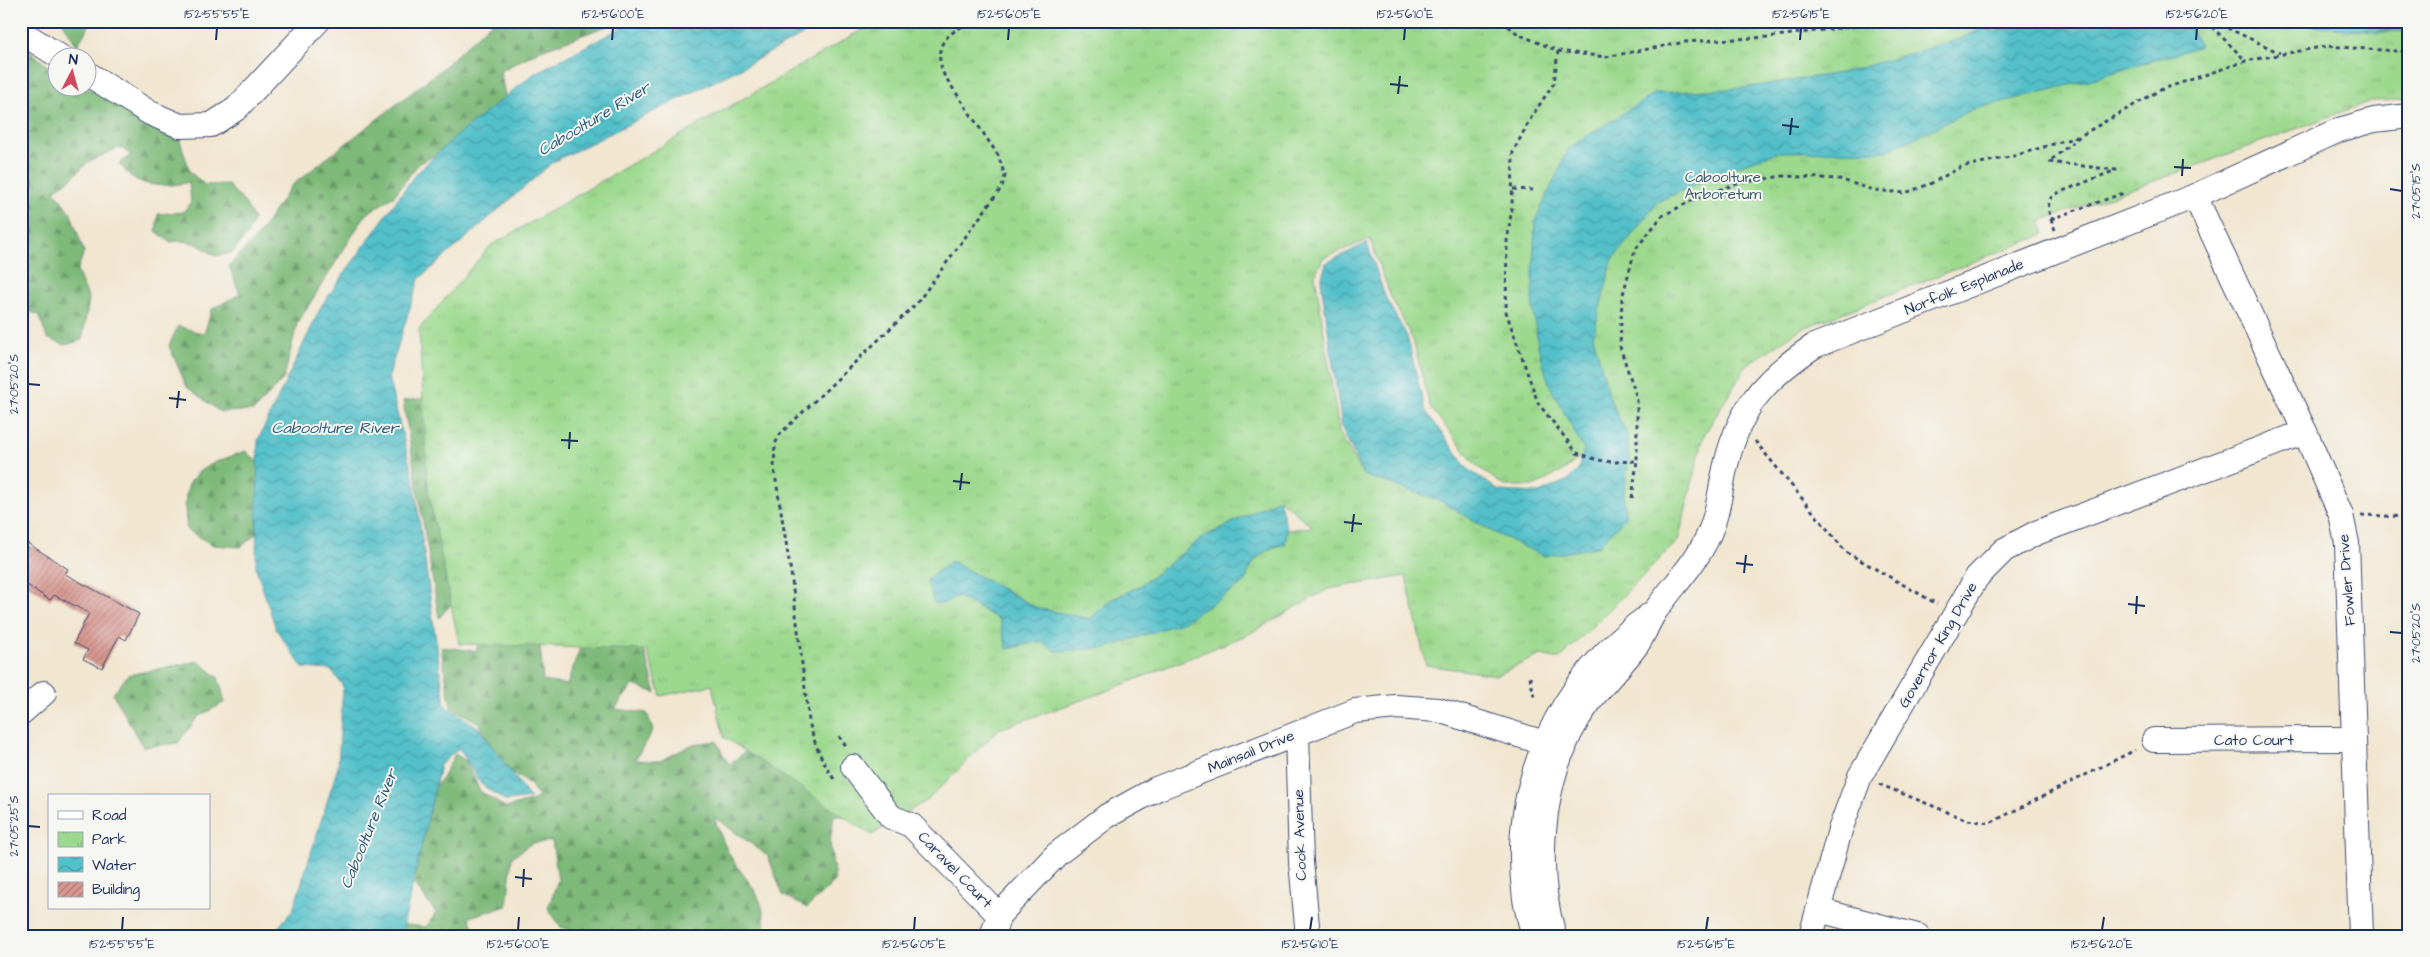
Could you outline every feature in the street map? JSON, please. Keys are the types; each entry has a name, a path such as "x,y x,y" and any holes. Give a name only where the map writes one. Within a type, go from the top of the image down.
{"street":[{"path":"98,80 150,113 180,126 210,125 236,109 318,21"},
{"path":"21,32 48,49"},
{"name":"Norfolk Esplanade","path":"1554,746 1636,645 1656,610 1684,577 1705,544 1716,516 1728,454 1736,429 1751,403 1766,383 1786,364 1814,346 2195,196 2339,130 2374,120 2409,116"},
{"name":"Fowler Drive","path":"2195,196 2305,432 2341,516 2347,543 2362,936"},
{"name":"Governor King Drive","path":"1811,936 1840,830 1860,776 1977,577 2004,550 2036,533 2305,432"},
{"path":"21,713 44,693"},
{"name":"Mainsail Drive","path":"996,926 1058,854 1107,816 1156,789 1354,711 1396,707 1438,710 1554,746"},
{"name":"Cook Avenue","path":"1297,734 1300,862 1308,936"},
{"name":"Cato Court","path":"2154,740 2354,739"},
{"path":"1534,936 1525,899 1522,852 1526,808 1532,784 1554,746"},
{"path":"1554,746 1544,833 1543,880 1554,936"},
{"name":"Caravel Court","path":"845,775 891,818 912,825 996,926"},
{"path":"1818,910 1918,936"}],"path":[{"path":"845,775 822,761 814,742 809,721 791,573 774,468 775,444 781,433 917,303 1002,187 1005,176 998,154 944,75 938,60 940,47 947,36 972,21"},
{"path":"1502,21 1518,34 1558,51 1606,57 1685,42 1767,37 1857,26 1869,21"},
{"path":"2206,21 2246,61"},
{"path":"2213,21 2280,53"},
{"path":"2058,238 2048,208 2049,201 2053,195 2116,170 2049,162 2080,136 2160,90 2246,61 2280,53 2326,46 2409,52"},
{"path":"1558,51 1554,83 1532,116 1513,152 1513,189 1507,241 1506,312 1538,402 1577,453 1598,460 1613,462 1637,461"},
{"path":"1632,498 1637,461 1637,398 1620,347 1622,298 1635,250 1662,216 1695,199 1738,183 1783,176 1839,179 1873,190 1905,192 1930,184 1961,167 2014,156 2080,136"},
{"path":"1513,189 1533,190"},
{"path":"2051,219 2124,193"},
{"path":"1751,436 1846,552 1955,615"},
{"path":"2341,516 2409,517"},
{"path":"1530,676 1534,700"},
{"path":"1860,776 1967,820 1990,823 2154,740"}],"green space":[{"path":"62,21 92,21 77,46"},
{"path":"493,21 621,21 541,50 500,71 509,113 447,150 419,163 393,197 366,214 297,324 284,378 254,411 220,412 187,387 169,346 178,326 204,334 212,309 240,294 229,266 259,234 291,186 437,73"},
{"name":"Caboolture Arboretum","path":"877,21 2266,21 2378,32 2409,31 2409,100 2371,101 2177,173 2040,221 2045,234 1801,329 1747,365 1704,435 1678,541 1560,659 1541,655 1496,675 1426,665 1406,576 1328,589 1247,635 1099,694 999,729 930,798 872,835 724,737 712,685 661,696 647,650 459,644 428,490 419,329 490,246","holes":["1370,239 1390,295 1413,340 1430,407 1476,465 1504,486 1535,486 1561,472 1582,456 1628,461 1624,489 1625,518 1544,556 1495,533 1441,501 1363,475 1339,432 1315,275 1323,258","1279,499 1313,527 1287,530 1285,544 1270,549 1259,557 1250,568 1245,582 1106,648 1055,650 1041,641 1008,649 999,619 957,596 951,561 1037,608 1090,619 1111,600 1140,586 1202,538"]},
{"path":"21,43 48,66 48,98 98,98 98,93 177,131 190,172 205,185 227,184 245,203 254,219 247,235 232,253 216,256 194,243 184,241 170,242 156,231 158,214 183,212 191,202 189,182 163,186 143,183 137,180 119,164 131,155 120,147 88,162 72,178 54,190 71,214 84,252 77,271 89,299 82,340 65,345 47,338 39,315 21,308"},
{"path":"445,396 469,585 439,618 403,401"},
{"path":"246,451 261,466 268,523 241,547 213,545 187,530 185,511 189,484 204,468"},
{"path":"538,621 543,681 567,685 589,622 631,634 645,653 656,693 633,685 615,709 647,713 653,730 635,760 660,761 693,744 716,741 729,765 759,740 870,821 834,815 830,842 835,881 807,908 783,895 768,856 714,817 727,850 759,898 764,921 764,936 592,936 561,927 548,908 558,880 552,841 532,843 512,857 507,906 469,917 477,936 394,936 389,923 426,927 436,913 405,871 417,806 441,780 455,754 466,761 480,791 506,808 539,798 530,784 503,767 478,722 451,708 441,647 476,651 486,625"},
{"path":"198,661 218,677 225,702 198,717 178,743 143,747 113,694 128,675"}],"water":[{"name":"Caboolture River","path":"634,21 828,21 741,68 553,162 419,279 388,377 414,481 445,706 478,727 530,798 506,801 481,784 459,748 440,765 401,936 271,936 293,910 338,767 343,686 331,670 303,668 276,629 256,568 258,440 322,305 414,176 455,137 535,73"},
{"path":"1999,21 2186,21 2200,46 2089,80 1974,109 1887,151 1779,152 1729,169 1657,202 1612,261 1593,336 1610,399 1627,434 1629,461 1624,489 1625,518 1597,547 1544,556 1495,533 1441,501 1363,475 1342,428 1321,281 1326,263 1367,243 1386,299 1407,336 1425,410 1467,468 1499,491 1539,493 1568,480 1578,470 1584,450 1549,384 1538,346 1532,301 1535,221 1569,148 1655,93 1743,88 1846,72 1960,39"},
{"path":"2266,21 2409,21 2409,31 2378,32"},
{"path":"1279,499 1287,530 1285,544 1270,548 1264,552 1250,568 1246,582 1183,622 1106,648 1055,651 1040,641 1007,649 999,619 957,596 942,604 934,603 927,580 951,561 1037,608 1090,619 1111,600 1140,586 1202,538"}],"building":[{"path":"21,539 68,569 65,574 139,614 126,640 119,636 102,668 83,659 88,650 74,643 89,613 54,595 50,600 21,581"}]}
